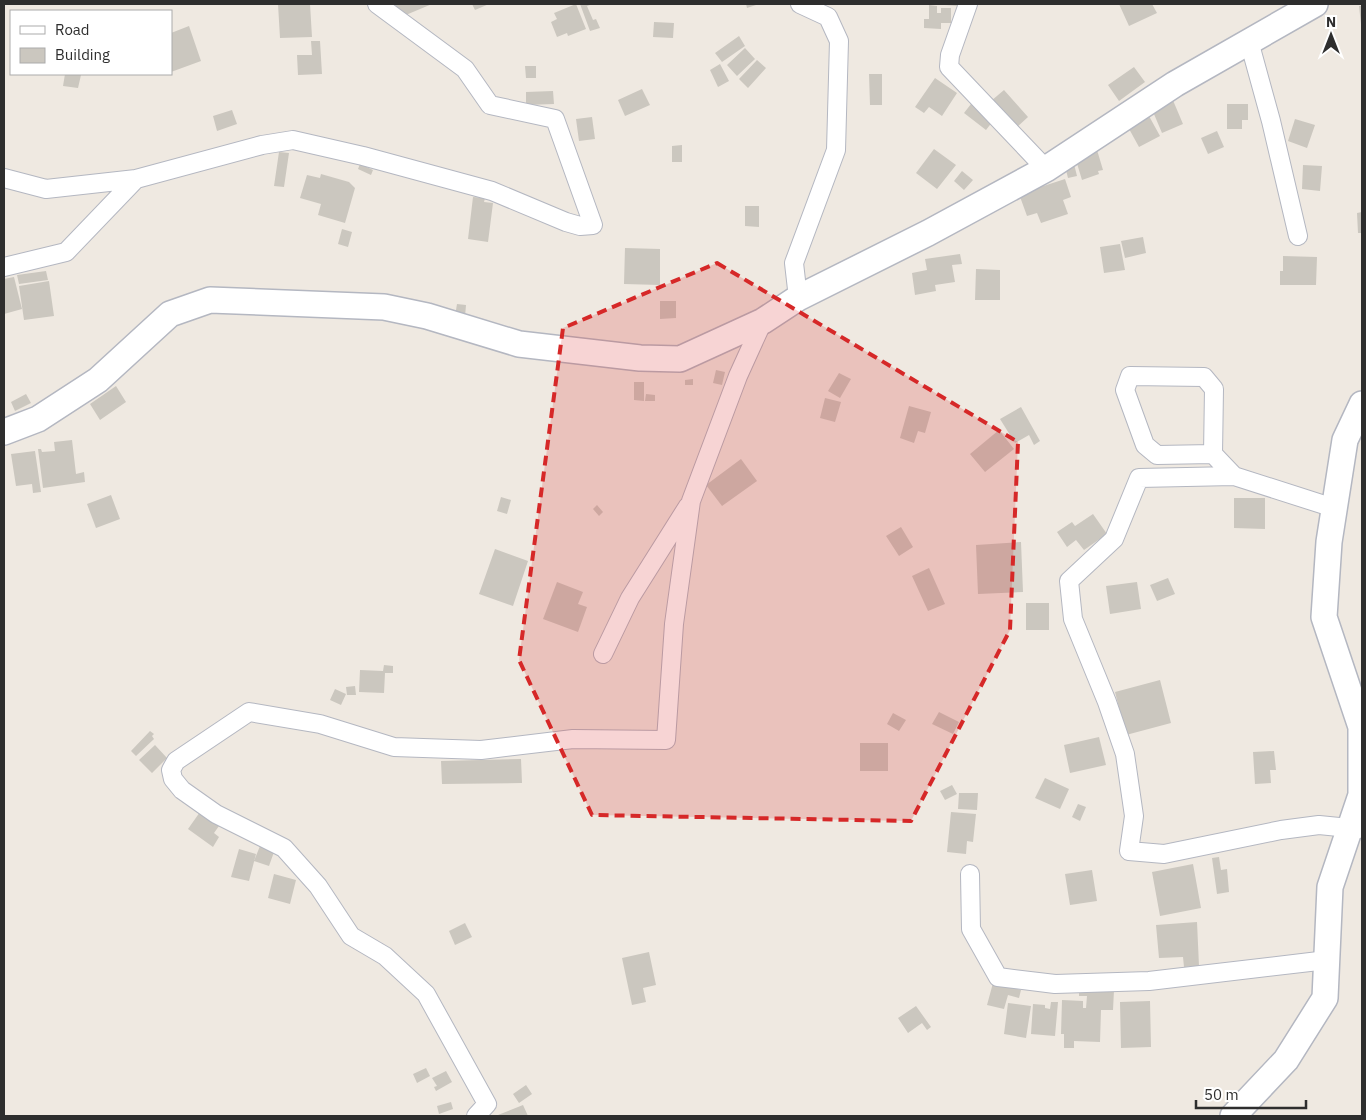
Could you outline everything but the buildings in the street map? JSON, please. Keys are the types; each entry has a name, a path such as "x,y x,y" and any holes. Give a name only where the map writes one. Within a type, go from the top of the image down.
{"street":[{"path":"4,178 46,189 136,179 262,145 293,140 363,156 492,190 566,222 580,226 593,225 555,118 490,105 465,69 377,4"},
{"path":"798,298 794,262 836,150 839,41 828,17 800,4"},
{"path":"968,4 950,55 949,68 1046,169"},
{"path":"4,432 38,418 98,380 170,314 210,300 384,307 427,316 519,344 640,358 680,359 763,321 798,298 928,233 1046,169 1175,84 1315,4"},
{"path":"1249,41 1271,121 1298,236"},
{"path":"4,267 66,252 136,179"},
{"path":"603,654 630,598 691,501 738,376 763,321"},
{"path":"1212,454 1214,389 1204,377 1130,376 1124,390 1145,445 1157,455 1212,454 1234,476"},
{"path":"1233,1116 1286,1060 1325,998 1330,888 1356,829 1361,795 1361,727 1324,617 1329,542 1345,440 1362,404"},
{"path":"1334,508 1234,476 1140,478 1114,539 1069,581 1073,619 1107,702 1125,754 1134,816 1129,851 1164,854 1281,830 1319,826 1356,829"},
{"path":"476,1116 487,1104 426,994 384,956 352,936 318,886 284,848 216,814 182,790 173,779 171,770 176,760 248,712 320,724 394,747 481,750 573,739 666,740 674,624 691,501"},
{"path":"970,874 971,929 998,977 1055,984 1149,981 1327,960"}],"highlighted area":[{"path":"717,263 1018,442 1010,630 911,821 592,815 519,660 563,328"}]}
